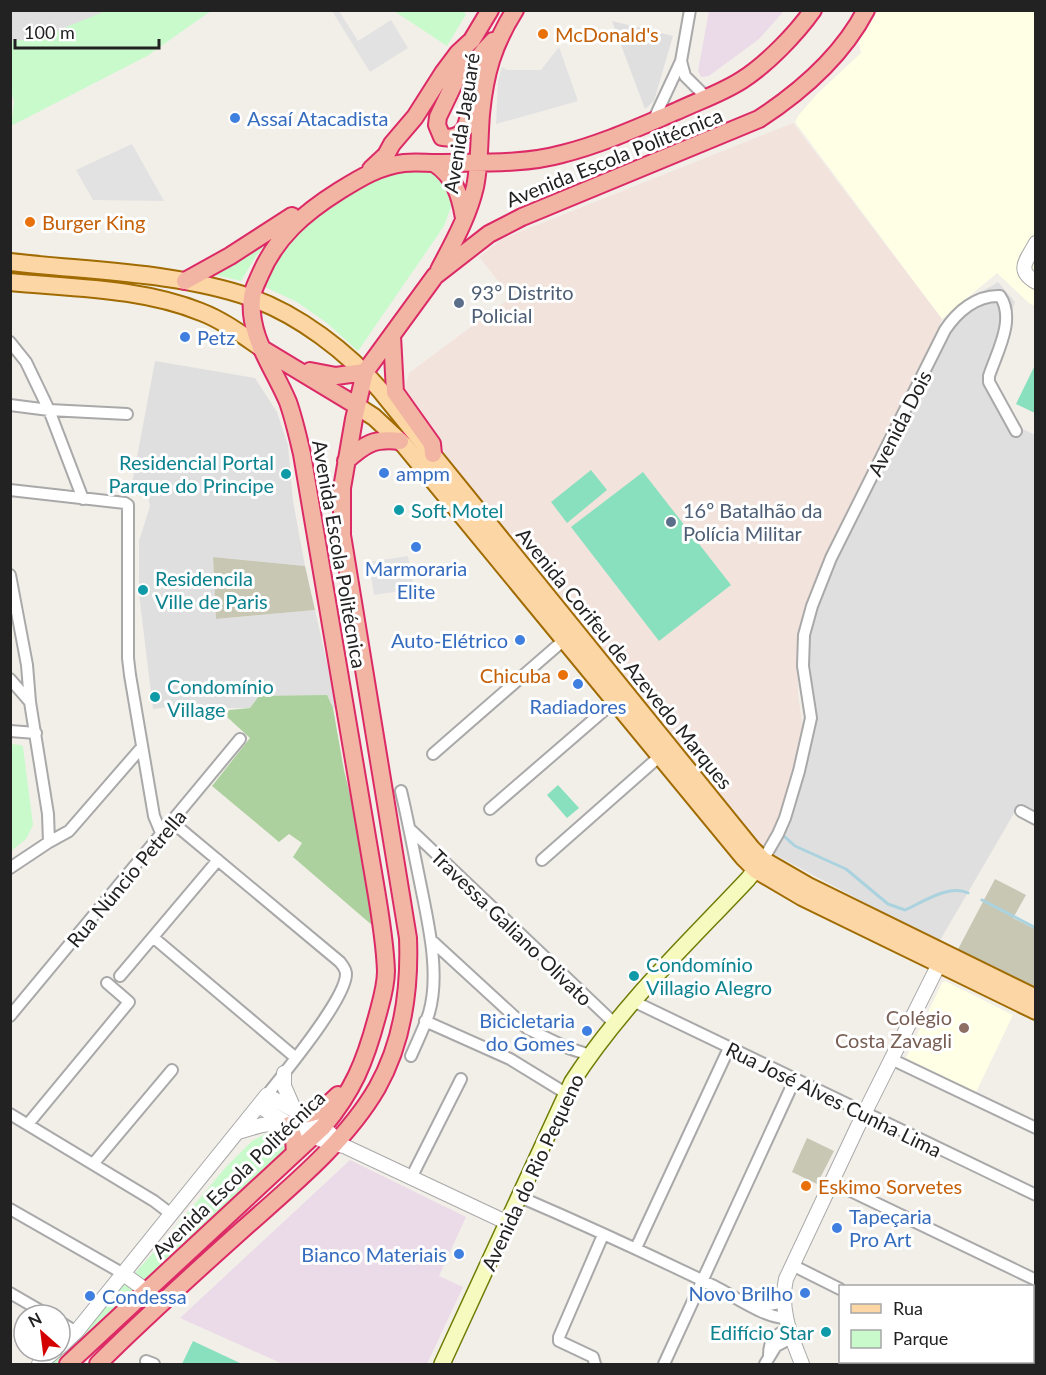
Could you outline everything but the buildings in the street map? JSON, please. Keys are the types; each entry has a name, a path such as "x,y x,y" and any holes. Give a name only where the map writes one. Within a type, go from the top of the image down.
{"highway":[{"name":"Avenida Jaguaré","path":"366,174 386,155 392,144 416,117 458,53 472,40 490,10"},
{"name":"Avenida Jaguaré","path":"435,276 464,222 475,187 484,90 490,63 499,36 515,10"},
{"name":"Avenida Escola Politécnica","path":"69,1365 319,1132 347,1097 360,1070 371,1042 384,989 385,951 378,905 300,443 288,403 260,347 253,326 252,298 263,266 293,224 310,209 366,174 407,162 512,162 561,154 606,140 707,98 742,80 762,65 813,10"},
{"name":"Avenida Escola Politécnica","path":"98,1365 278,1198 360,1114 377,1087 392,1053 402,1021 409,964 408,938 342,535 340,507 346,461 365,372 435,276 489,234 506,224 759,119 790,98 824,67 866,10"},
{"path":"458,53 462,68 438,117 437,125 442,137 459,136 466,127 478,60 482,52 499,36"},
{"path":"434,163 447,172 453,181 460,196 464,222"},
{"path":"185,281 237,252 350,178 366,174"},
{"path":"392,336 394,388 432,444 434,454"},
{"name":"Avenida Corifeu de Azevedo Marques","path":"260,347 357,406"},
{"path":"295,367 336,376 365,372"},
{"path":"346,461 358,450 376,441 400,441"},
{"path":"295,1153 293,1118 322,1110 360,1070"},
{"path":"142,1322 151,1306 151,1298 147,1290"}],"main road":[{"name":"Avenida Corifeu de Azevedo Marques","path":"10,262 185,281 252,298 292,318 331,342 365,372 434,454 739,833 760,865"},
{"name":"Avenida Corifeu de Azevedo Marques","path":"10,282 133,294 168,301 206,314 236,330 260,347"},
{"name":"Avenida Corifeu de Azevedo Marques","path":"357,406 374,417 400,441 743,857 808,886 1035,1011"},
{"name":"Avenida do Rio Pequeno","path":"442,1365 567,1094 590,1055 633,1001 760,865"},
{"name":"Avenida Corifeu de Azevedo Marques","path":"941,959 1035,998"}],"street":[{"path":"653,121 681,61 690,10"},
{"path":"681,61 685,76 707,98"},
{"path":"1035,243 1031,258 1023,267 1025,274 1035,281"},
{"name":"Avenida Dois","path":"760,865 785,818 799,771 811,718 803,666 804,635 812,606 831,558 945,330 952,320 974,302 993,296 999,296 1004,303 1007,317 989,382 1016,431"},
{"path":"10,342 26,362 50,410 83,499"},
{"path":"10,405 50,410 127,414"},
{"path":"10,490 125,503 128,506 128,658 154,816 162,835"},
{"path":"10,575 27,665 30,702 48,814 49,842"},
{"path":"433,754 564,640"},
{"path":"10,679 30,702"},
{"path":"490,809 615,701"},
{"path":"10,731 36,733"},
{"name":"Rua Núncio Petrella","path":"10,1016 240,739"},
{"path":"10,868 69,831 142,747"},
{"path":"542,860 660,756"},
{"path":"401,791 411,830 431,940 432,984 429,1013 411,1056"},
{"path":"1021,811 1035,819"},
{"path":"72,1336 296,1058 341,991 346,974 340,962 172,822"},
{"name":"Travessa Galiano Olivato","path":"411,830 614,1023"},
{"path":"120,976 218,860"},
{"path":"154,938 296,1058"},
{"path":"431,940 528,1029 568,1048 590,1055"},
{"path":"767,1361 785,1330 783,1302 786,1279 792,1265 941,959"},
{"path":"28,1124 129,1002 107,983"},
{"name":"Rua José Alves Cunha Lima","path":"633,1001 1035,1195"},
{"path":"425,1022 510,1059 567,1094"},
{"path":"636,1248 729,1048"},
{"path":"891,1059 1035,1128"},
{"path":"93,1164 172,1070"},
{"path":"284,1073 284,1086 293,1118"},
{"path":"411,1178 461,1079"},
{"path":"663,1365 795,1079"},
{"path":"263,1100 335,1142 508,1223"},
{"path":"10,1114 171,1214"},
{"path":"238,1132 293,1118"},
{"path":"832,1182 1035,1280"},
{"path":"520,1197 636,1248 770,1316 785,1330 802,1365"},
{"path":"10,1209 147,1290"},
{"path":"595,1365 594,1359 559,1341 558,1337 603,1235"},
{"path":"792,1265 839,1288"},
{"path":"10,1293 27,1303"},
{"path":"746,1302 769,1305 783,1302"},
{"path":"770,1316 785,1330"},
{"path":"72,1330 76,1332"}],"shaded area":[{"path":"709,10 784,11 759,39 709,76 701,77 698,71"},
{"path":"11,11 108,11 37,39 11,41"},
{"path":"332,11 339,11 358,41 391,20 408,48 370,72"},
{"path":"878,11 1035,11 1035,306 997,273 942,319 795,122 817,94 861,53 859,41"},
{"path":"612,21 673,36 654,101 645,109"},
{"path":"559,47 578,101 496,124 498,81 502,67 507,70 541,70"},
{"name":"16º Batalhão da Polícia Militar","path":"793,123 942,319 914,384 818,571 799,629 798,695 802,722 798,753 788,801 769,838 762,846 446,457 442,446 403,395 409,373 511,297 479,257 502,239"},
{"path":"132,144 164,201 93,200 76,170"},
{"path":"998,282 1015,302 992,375 1019,427 1035,435 1035,810 1020,803 939,942 766,850 804,717 799,625 823,552 916,385 943,321"},
{"path":"155,361 255,378 277,412 288,445 293,501 305,566 213,557 216,619 315,610 337,708 210,708 184,705 153,709 139,594 139,541 150,506 148,496 131,489"},
{"path":"408,556 414,589 374,595 369,562"},
{"path":"213,557 305,566 315,610 216,619"},
{"path":"995,879 1026,895 1013,918 1035,929 1035,988 956,953"},
{"name":"Colégio Costa Zavagli","path":"945,981 1013,1015 976,1092 906,1058"},
{"path":"807,1138 834,1151 817,1184 792,1172"},
{"path":"350,1160 466,1217 439,1276 463,1287 427,1364 283,1364 180,1318"}],"green space":[{"path":"108,10 214,11 147,56 11,126 14,101 11,91 11,41 37,39"},
{"path":"460,10 466,14 447,46 394,11"},
{"path":"407,168 431,169 444,178 452,204 444,226 358,351 327,323 297,302 263,286 270,262 291,235 353,186"},
{"path":"282,226 256,256 241,281 212,274"},
{"path":"1035,365 1035,413 1016,404"},
{"path":"591,470 607,490 567,523 551,502"},
{"path":"643,472 731,585 659,641 571,527"},
{"path":"327,695 333,708 344,770 359,832 373,926 293,857 302,843 289,834 279,842 212,786 250,738 226,716 229,710 250,708 259,696"},
{"path":"11,744 23,747 33,825 26,839 11,851"},
{"path":"558,785 579,808 567,818 547,795"},
{"path":"271,1131 290,1132 292,1147 72,1353 72,1340 163,1242 226,1167 252,1141"},
{"path":"193,1341 242,1364 182,1364"}],"waterway":[{"path":"785,837 795,846 846,869 888,904 905,910 944,892 968,893"},
{"path":"982,900 1036,928"}],"place":[{"name":"McDonald's","path":"543,34"},
{"name":"Assaí Atacadista","path":"235,118"},
{"name":"Burger King","path":"30,222"},
{"name":"93º Distrito Policial","path":"459,303"},
{"name":"Petz","path":"185,337"},
{"name":"ampm","path":"384,473"},
{"name":"Residencial Portal Parque do Principe","path":"286,474"},
{"name":"Soft Motel","path":"399,510"},
{"name":"16º Batalhão da Polícia Militar","path":"671,522"},
{"name":"Marmoraria Elite","path":"416,547"},
{"name":"Residencila Ville de Paris","path":"143,590"},
{"name":"Auto-Elétrico","path":"520,640"},
{"name":"Chicuba","path":"563,675"},
{"name":"Radiadores","path":"578,684"},
{"name":"Condomínio Village","path":"155,697"},
{"name":"Condomínio Villagio Alegro","path":"634,976"},
{"name":"Colégio Costa Zavagli","path":"964,1028"},
{"name":"Bicicletaria do Gomes","path":"587,1031"},
{"name":"Eskimo Sorvetes","path":"806,1186"},
{"name":"Tapeçaria Pro Art","path":"837,1228"},
{"name":"Bianco Materiais","path":"459,1254"},
{"name":"Novo Brilho","path":"805,1293"},
{"name":"Condessa","path":"90,1296"},
{"name":"Edifício Star","path":"826,1332"}]}
